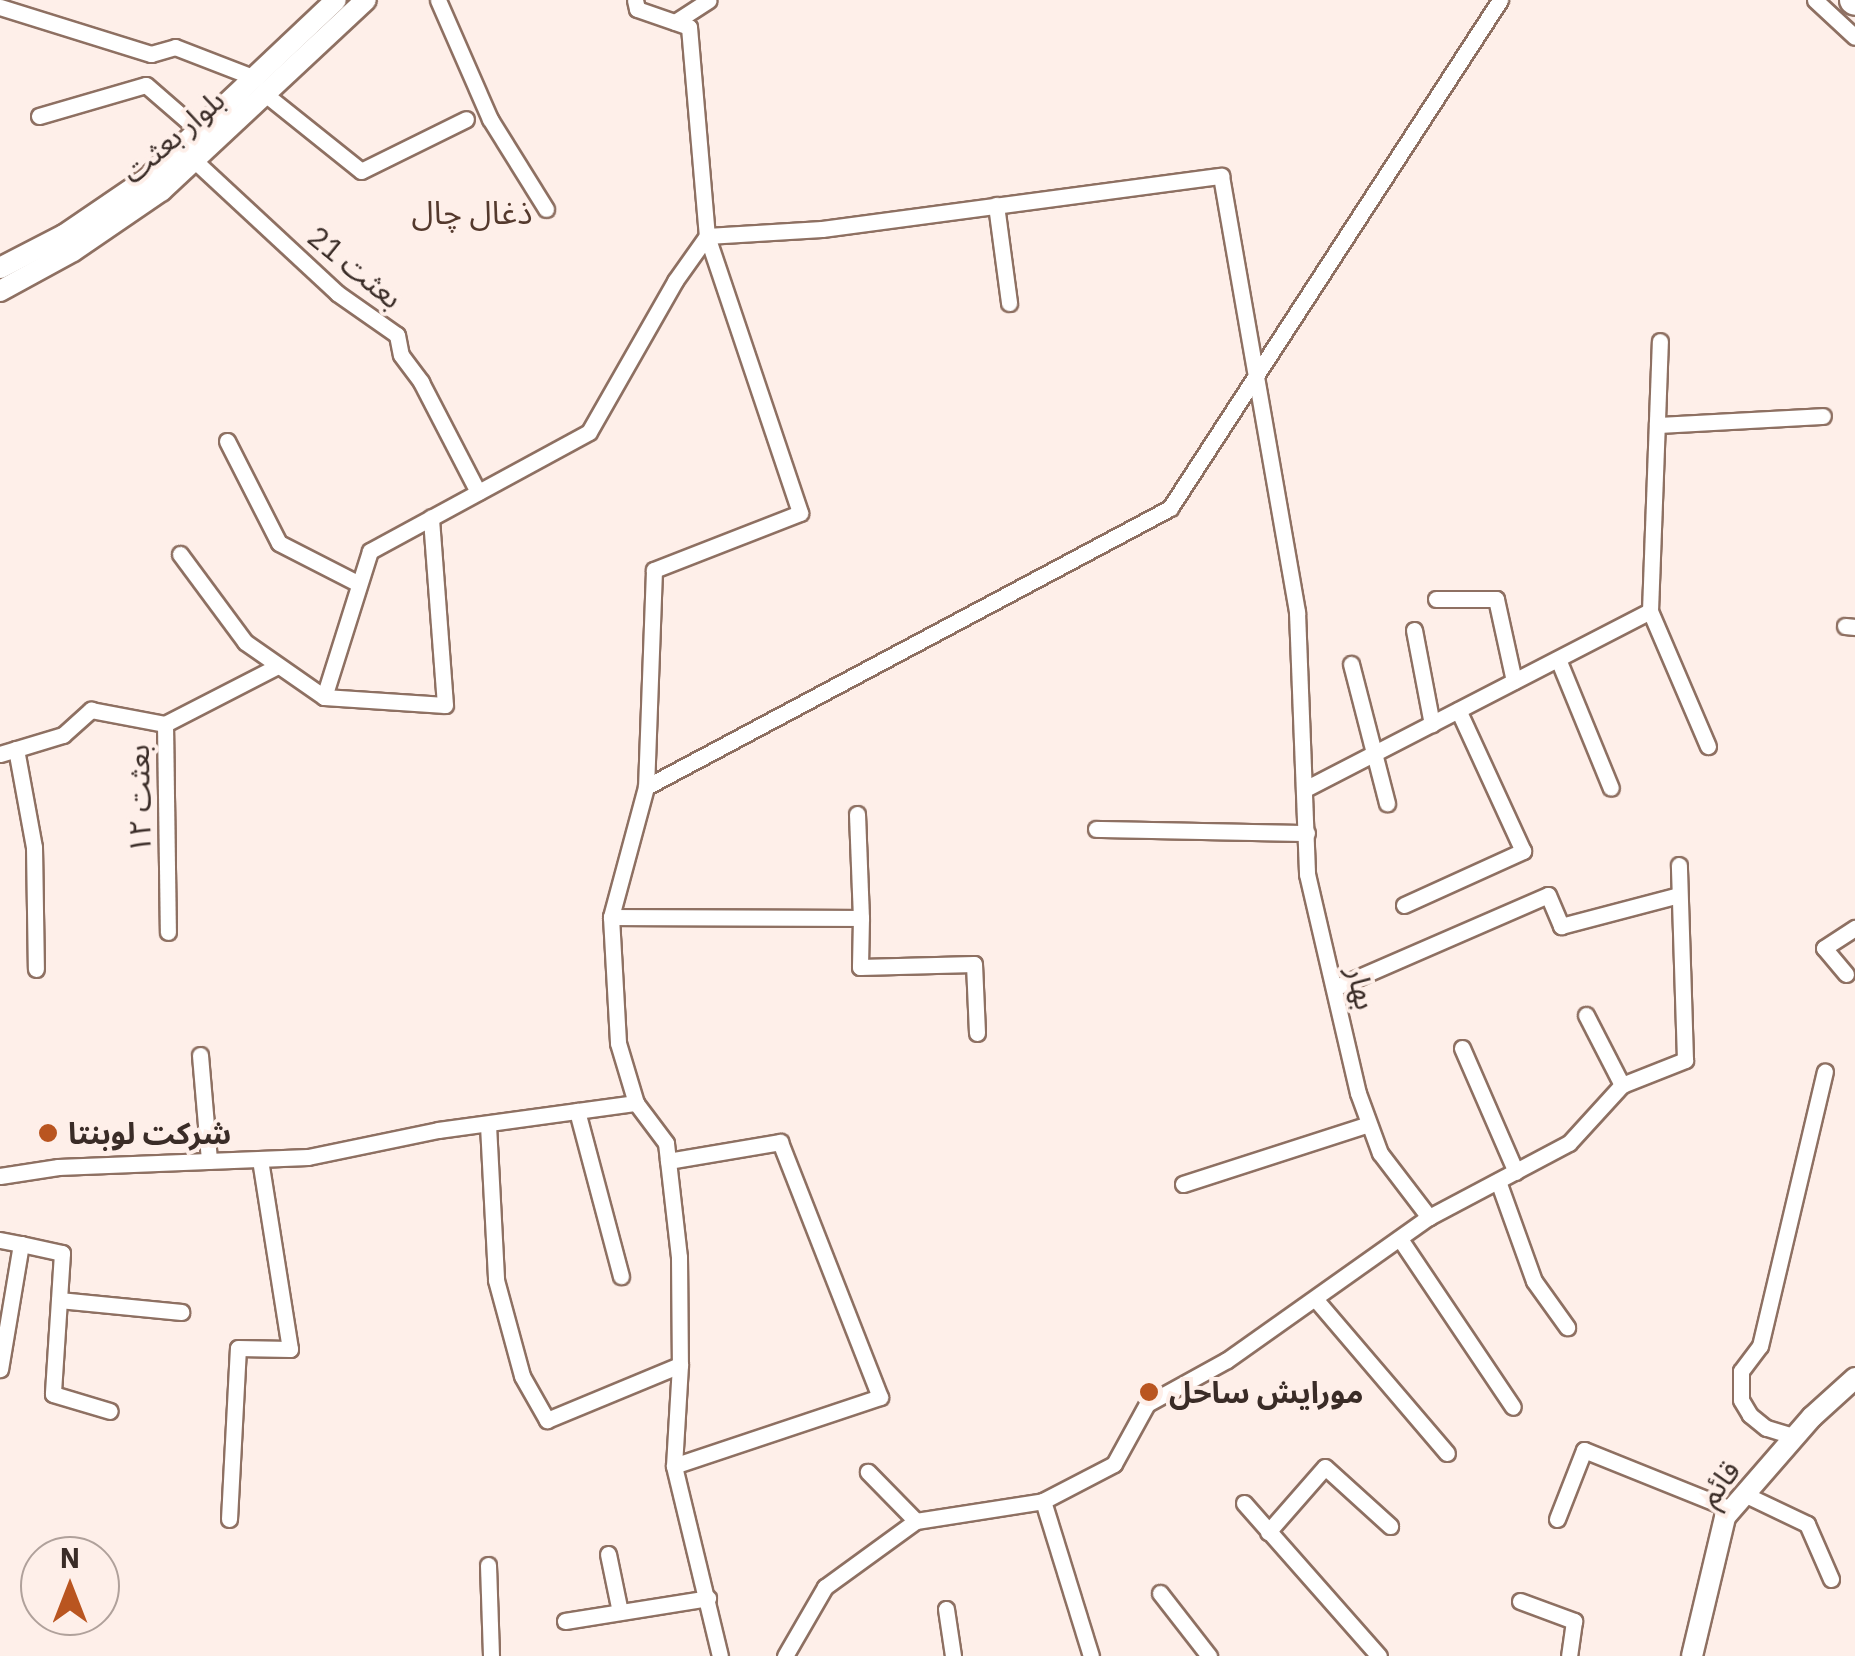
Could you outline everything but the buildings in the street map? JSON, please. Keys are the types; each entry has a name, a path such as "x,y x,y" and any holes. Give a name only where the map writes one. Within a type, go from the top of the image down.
{"street":[{"name":"بلوار بعثت","path":"0,291 73,251 160,191 194,160 336,0"},
{"name":"بلوار بعثت","path":"0,268 64,235 149,177 199,131 366,0"},
{"path":"438,0 490,118 546,209"},
{"path":"635,0 636,9 689,27 707,236 800,514 654,570 646,787 611,916 618,1042 636,1103 666,1144 679,1258 680,1366 674,1466 720,1656"},
{"path":"675,22 709,0"},
{"path":"646,787 1170,508 1500,0"},
{"path":"1815,0 1855,37"},
{"path":"0,8 150,54 175,46 260,86 361,171 466,119"},
{"path":"39,116 146,84 199,131"},
{"name":"بعثت 21","path":"194,160 337,293 397,335 401,355 421,382 478,492"},
{"name":"بهار","path":"996,205 1221,176 1298,612 1308,874 1369,1124 1380,1153 1430,1218"},
{"path":"707,236 822,228 996,205 1009,302"},
{"path":"324,697 370,551 589,432 676,281 707,236"},
{"path":"1660,340 1650,611 1708,746"},
{"path":"1657,426 1822,416"},
{"path":"227,442 280,543 360,584"},
{"path":"180,554 244,642 324,697 444,705 431,518"},
{"path":"1436,599 1496,599 1514,681"},
{"path":"1307,788 1650,611"},
{"path":"1414,630 1432,724"},
{"path":"1558,658 1611,788"},
{"path":"1350,664 1387,803"},
{"path":"165,724 278,666"},
{"name":"بعثت ۱۲","path":"8,752 62,735 91,710 165,724 168,932"},
{"path":"1404,905 1523,851 1458,710"},
{"path":"8,752 34,847 36,968"},
{"path":"857,814 860,967 974,964 977,1033"},
{"path":"1096,829 1307,833"},
{"path":"786,1656 825,1588 916,1521 1042,1501 1114,1464 1146,1404 1228,1360 1430,1218 1569,1143 1622,1085 1685,1060 1678,865"},
{"path":"1334,988 1548,894 1561,926 1679,895"},
{"path":"611,916 861,918"},
{"path":"1846,974 1824,948 1855,928"},
{"path":"1586,1015 1622,1085"},
{"path":"1462,1048 1516,1172"},
{"path":"200,1056 209,1161"},
{"path":"1796,1436 1766,1428 1750,1415 1741,1400 1741,1371 1760,1346 1825,1072"},
{"path":"0,1176 58,1167 308,1157 636,1103"},
{"path":"577,1111 621,1276"},
{"path":"1183,1184 1369,1124"},
{"path":"488,1125 496,1280 522,1376 547,1420 680,1366"},
{"path":"668,1161 780,1142 880,1396 674,1466"},
{"path":"229,1519 238,1348 290,1349 260,1159"},
{"path":"1498,1181 1534,1281 1567,1327"},
{"path":"1400,1239 1513,1408"},
{"path":"0,1240 62,1253 53,1394 110,1411"},
{"path":"0,1369 21,1244"},
{"path":"59,1300 181,1312"},
{"path":"1317,1301 1447,1452"},
{"name":"قائم","path":"1692,1656 1716,1547 1738,1502 1796,1436 1855,1378"},
{"path":"1557,1519 1584,1450 1808,1524 1831,1579"},
{"path":"1268,1532 1325,1467 1390,1526"},
{"path":"868,1472 916,1521"},
{"path":"1042,1501 1091,1656"},
{"path":"1244,1503 1379,1656"},
{"path":"608,1554 620,1612"},
{"path":"488,1564 490,1656"},
{"path":"1160,1593 1208,1656"},
{"path":"565,1621 708,1598"},
{"path":"1520,1600 1574,1621 1569,1656"},
{"path":"946,1609 953,1656"}],"place":[{"name":"شرکت لوبنتا","path":"48,1133"},
{"name":"مورایش ساحل","path":"1149,1392"}],"district":[{"name":"ذغال چال","path":"472,212"}]}
